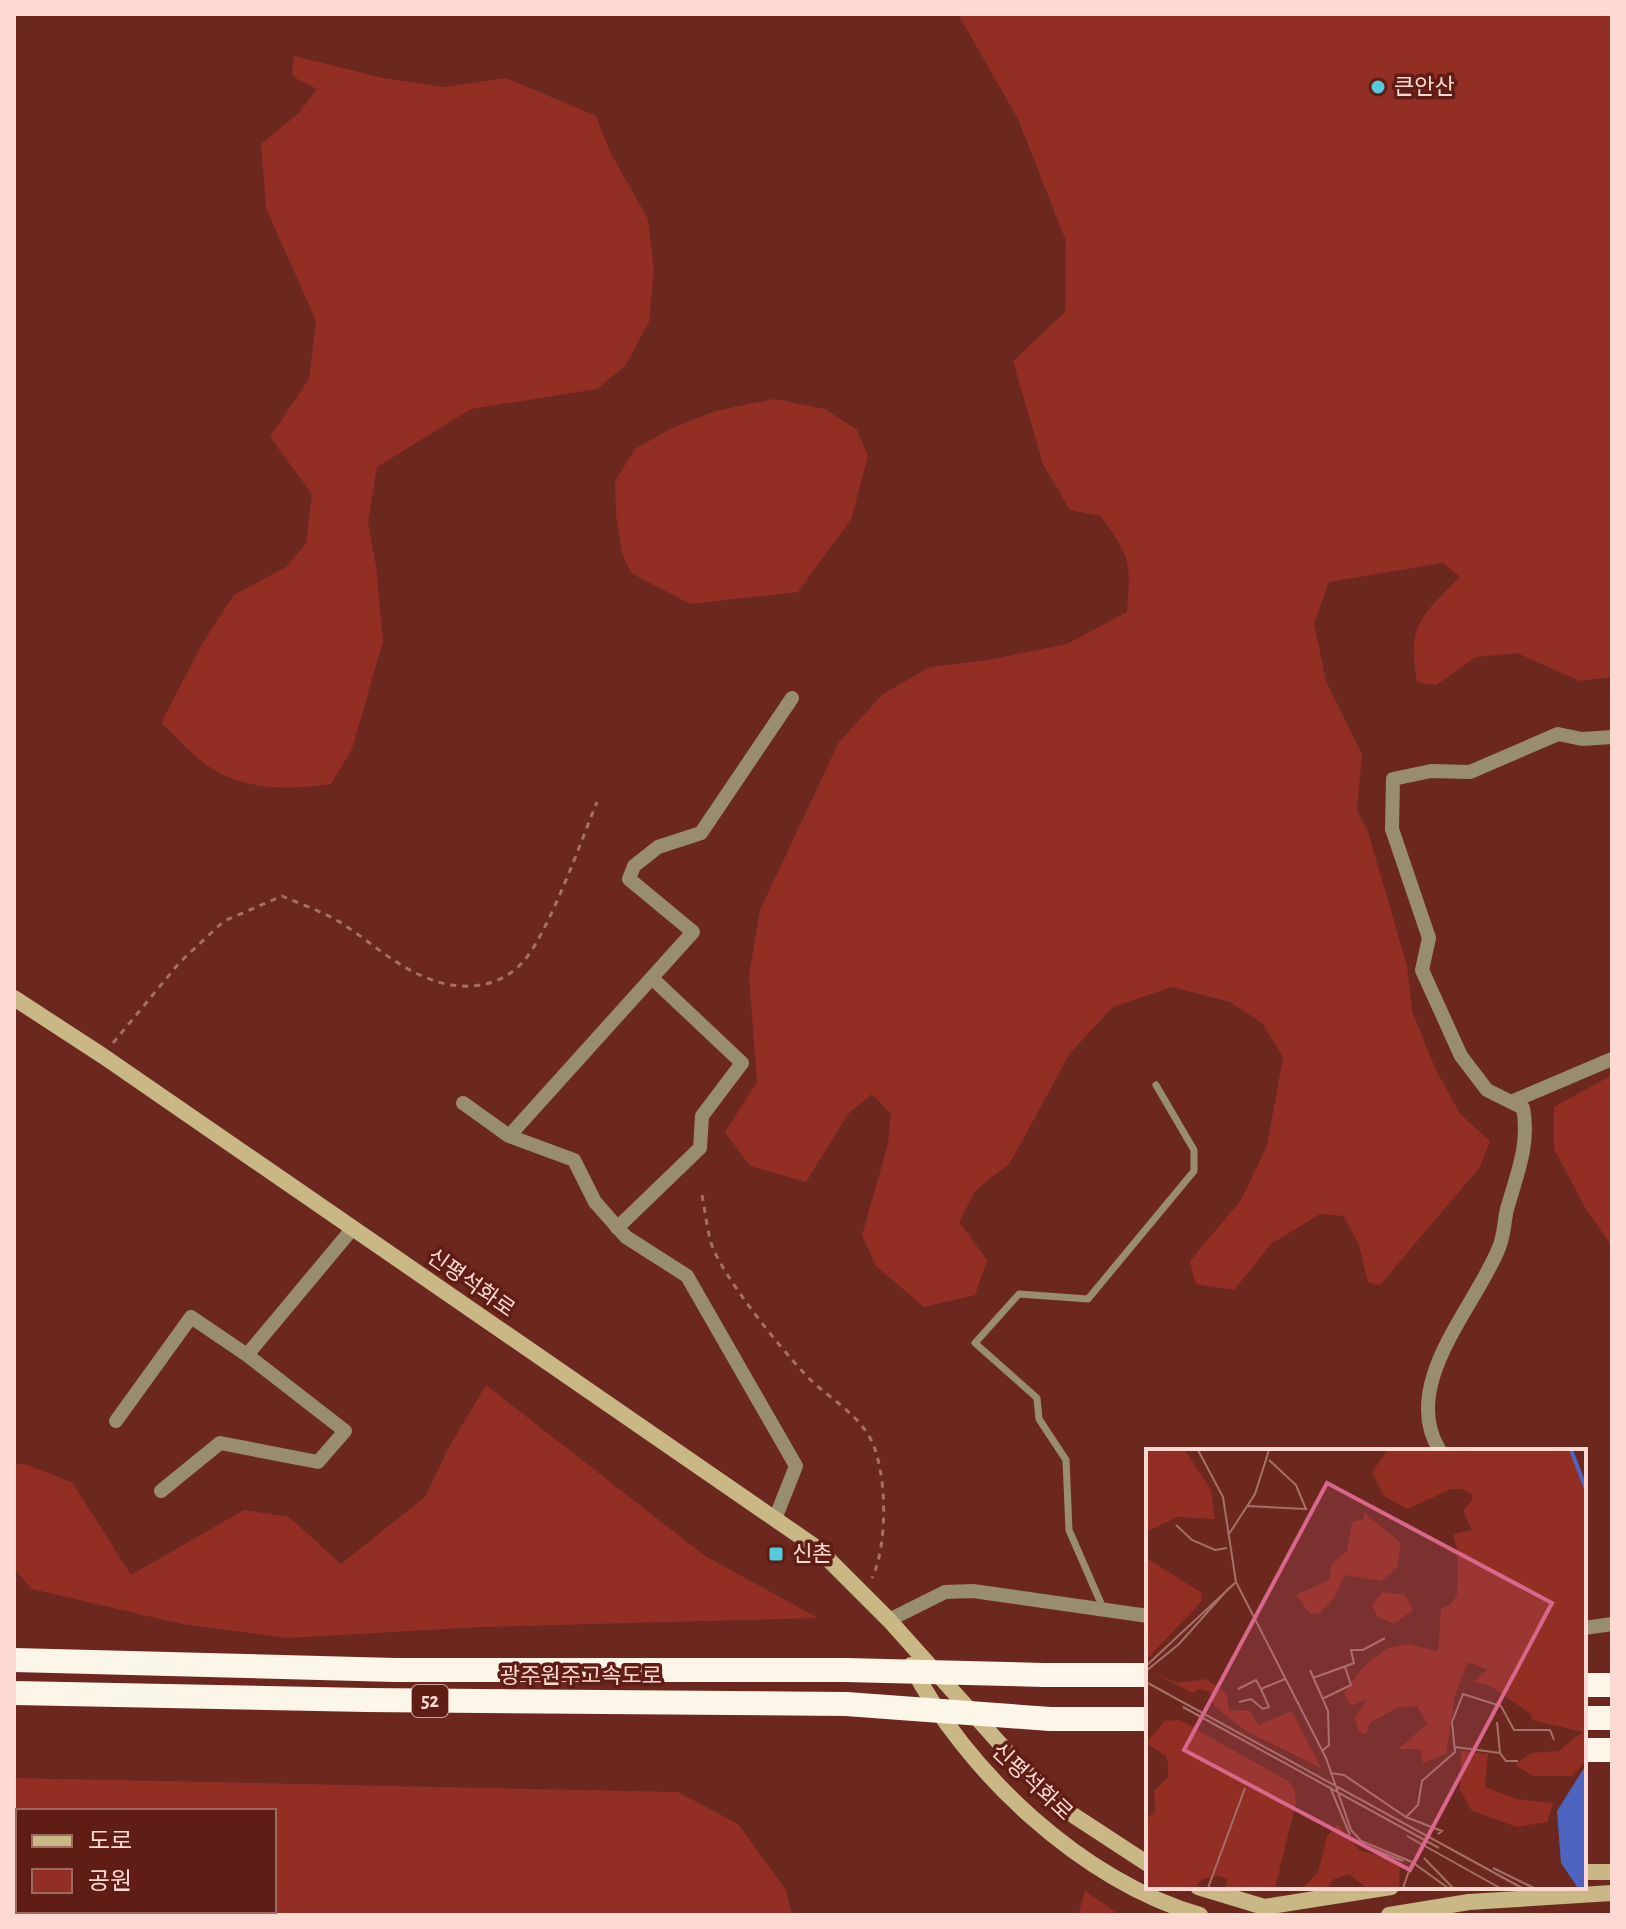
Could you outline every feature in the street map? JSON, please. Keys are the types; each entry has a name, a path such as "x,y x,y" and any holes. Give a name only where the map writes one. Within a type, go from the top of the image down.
{"highway":[{"name":"광주원주고속도로","path":"14,1660 395,1670 845,1670 1146,1675"},
{"path":"1586,1685 1612,1685"},
{"name":"광주원주고속도로","path":"14,1693 351,1700 846,1704 1050,1719 1146,1719"},
{"path":"1586,1718 1612,1718"},
{"path":"1086,1719 1146,1729"},
{"path":"1586,1750 1612,1750"}],"main road":[{"name":"신평석화로","path":"14,998 103,1056 817,1548 889,1620 1019,1765 1073,1815 1146,1863"},
{"name":"신평석화로","path":"889,1620 925,1693 987,1777 1064,1842 1120,1880 1178,1909 1200,1915"},
{"path":"1586,1872 1612,1872"},
{"path":"1205,1889 1264,1907 1378,1889"},
{"path":"1389,1915 1469,1902 1612,1893"}],"street":[{"path":"509,1136 693,932 629,879 634,866 658,847 701,833 792,698"},
{"path":"1439,1449 1428,1433 1428,1390 1444,1350 1500,1247 1527,1129 1523,1108 1487,1090 1461,1056 1422,970 1429,938 1392,829 1393,779 1431,771 1470,772 1558,734 1582,739 1612,737"},
{"path":"617,1228 700,1148 702,1116 742,1063 653,979"},
{"path":"1511,1102 1612,1059"},
{"path":"463,1103 509,1136 574,1160 595,1202 617,1228 687,1276 796,1466 775,1519"},
{"path":"247,1355 353,1228"},
{"path":"116,1421 191,1317 247,1355 345,1431 318,1462 220,1443 161,1491"},
{"path":"889,1620 945,1592 973,1591 1146,1616"},
{"path":"1586,1628 1612,1624"}],"lane":[{"path":"1104,1610 1069,1530 1066,1460 1039,1419 1037,1398 975,1343 1019,1294 1088,1299 1194,1171 1194,1150 1156,1085"}],"path":[{"path":"103,1056 180,962 224,921 282,896 337,921 376,951 421,976 457,989 497,981 522,963 546,922 597,802"},
{"path":"702,1195 712,1246 737,1288 804,1374 842,1405 869,1436 879,1467 883,1512 880,1561 872,1578"}],"green space":[{"path":"958,14 1612,14 1612,677 1580,681 1517,653 1476,657 1436,685 1417,682 1414,647 1420,623 1435,602 1460,577 1443,563 1329,582 1314,623 1326,681 1362,754 1357,810 1368,832 1407,966 1412,1011 1435,1068 1460,1114 1490,1141 1480,1167 1380,1285 1368,1282 1359,1245 1344,1216 1320,1214 1271,1244 1234,1290 1196,1284 1190,1261 1241,1200 1267,1146 1283,1057 1262,1023 1230,1002 1172,987 1113,1007 1070,1053 1010,1163 976,1190 959,1222 987,1260 975,1295 924,1307 876,1266 862,1235 888,1144 891,1114 872,1094 848,1114 806,1182 750,1166 725,1132 757,1082 749,976 760,910 839,742 883,694 930,667 988,660 1067,644 1127,612 1129,582 1123,551 1100,516 1070,510 1043,464 1013,361 1065,312 1066,241 1018,119"},
{"path":"294,56 383,78 444,87 506,78 596,116 610,152 648,219 654,270 649,322 625,366 597,389 471,409 377,467 368,522 376,566 383,641 352,749 331,784 284,788 252,784 222,774 196,756 161,723 202,644 234,595 286,567 306,543 312,494 270,437 309,379 316,321 266,208 261,144 299,113 317,89 292,73"},
{"path":"774,399 825,409 857,430 868,456 851,519 798,592 690,604 631,573 622,553 615,481 635,449 670,429 715,411"},
{"path":"1612,1075 1612,1246 1587,1211 1554,1149 1554,1107"},
{"path":"486,1385 705,1556 818,1618 481,1627 287,1638 182,1624 32,1589 14,1569 14,1464 24,1464 72,1482 131,1575 244,1510 289,1517 341,1564 425,1497 449,1447"},
{"path":"14,1778 678,1792 738,1824 786,1890 792,1915 14,1915"},
{"path":"1085,1891 1120,1915 1078,1915"}],"place":[{"name":"큰안산","path":"1378,87"},
{"name":"신촌","path":"776,1554"}]}
